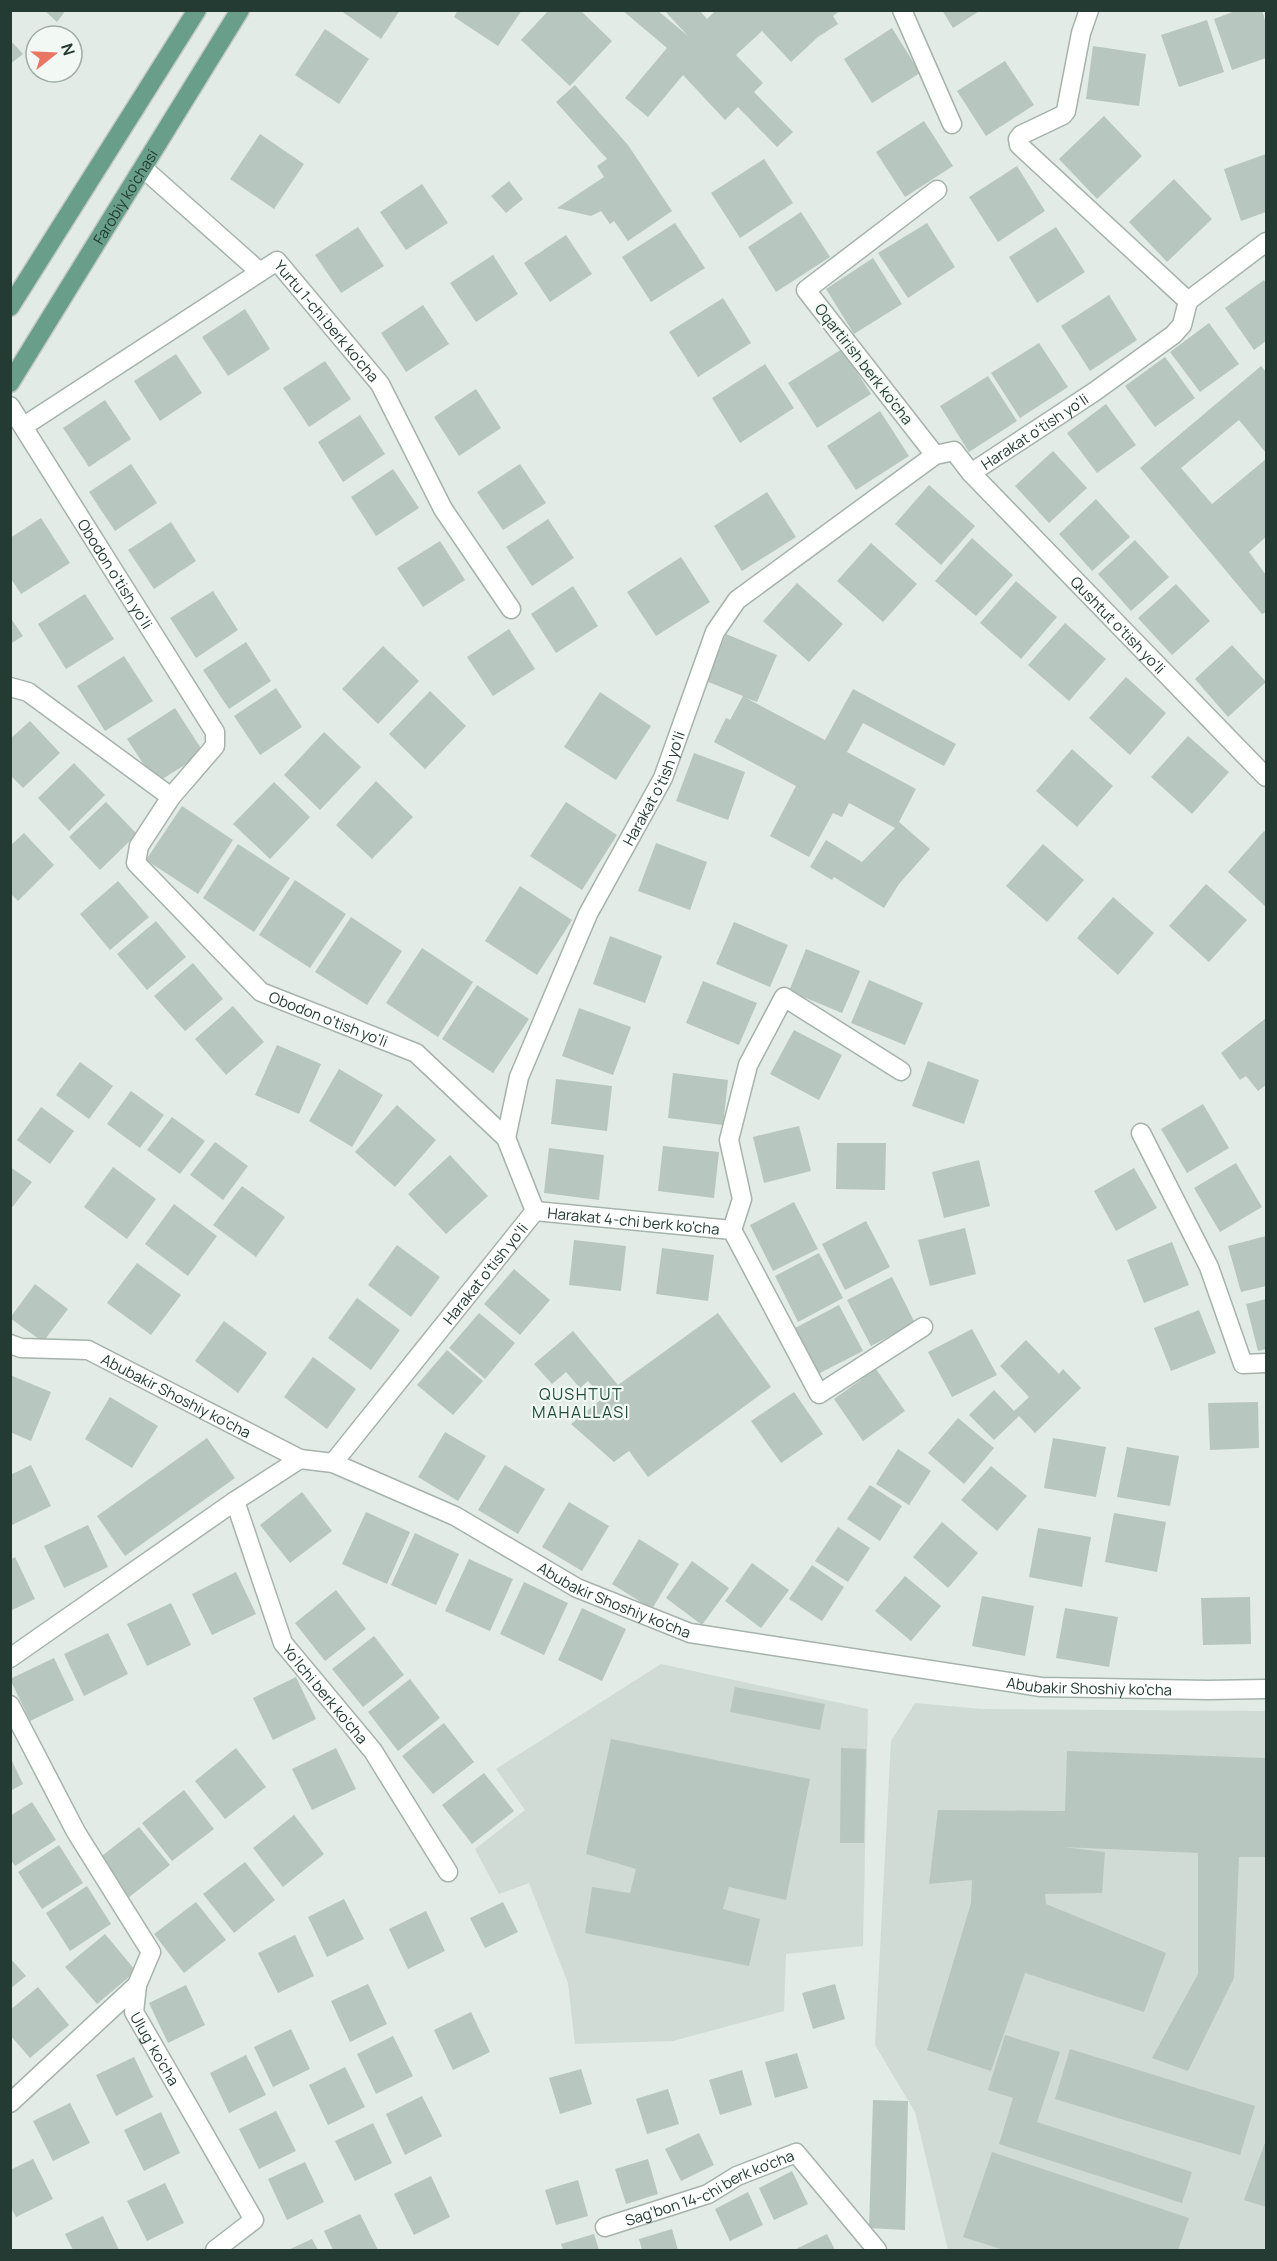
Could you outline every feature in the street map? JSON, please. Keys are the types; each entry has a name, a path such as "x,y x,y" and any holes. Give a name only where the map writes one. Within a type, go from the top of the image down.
{"main road":[{"path":"10,307 197,10"},
{"name":"Farobiy ko'chasi","path":"10,383 240,10"}],"street":[{"path":"902,10 952,124"},
{"path":"1089,10 1081,33 1066,111 1063,115 1021,135 1018,139 1019,145 1188,301 1266,242"},
{"path":"143,168 260,273"},
{"name":"Oqartirish berk ko'cha","path":"935,455 806,290 937,190"},
{"name":"Yurtu 1-chi berk ko'cha","path":"24,426 277,261 380,384 443,509 511,609"},
{"name":"Harakat o'tish yo'li","path":"333,1463 535,1211 506,1138 519,1077 588,914 663,778 715,632 737,600 935,455 954,451 971,472 1094,392 1173,335 1182,324 1188,301"},
{"name":"Obodon o'tish yo'li","path":"10,406 215,732 215,746 171,797 139,846 136,863 261,992 416,1053 506,1138"},
{"name":"Qushtut o'tish yo'li","path":"971,472 1266,777"},
{"path":"10,687 28,692 171,797"},
{"name":"Harakat 4-chi berk ko'cha","path":"901,1071 784,997 748,1065 729,1140 742,1199 732,1230 819,1394 923,1327"},
{"path":"1140,1133 1209,1268 1243,1364 1266,1363"},
{"name":"Harakat 4-chi berk ko'cha","path":"535,1211 732,1230"},
{"name":"Abubakir Shoshiy ko'cha","path":"10,1344 21,1348 88,1350 300,1459 333,1463 455,1516 578,1588 690,1633 1041,1687 1266,1689"},
{"path":"10,1658 235,1501 300,1459"},
{"name":"Yo'lchi berk ko'cha","path":"235,1501 283,1643 373,1751 448,1872"},
{"name":"Ulug' ko'cha","path":"10,1705 76,1832 151,1952 137,1984 134,2012 254,2220 215,2250"},
{"path":"10,2103 137,1984"},
{"name":"Sag'bon 14-chi berk ko'cha","path":"605,2227 708,2194 737,2176 796,2153 877,2250"}],"shaded area":[{"path":"661,1664 868,1709 863,1946 786,1954 784,2011 673,2041 575,2044 568,1983 529,1883 499,1894 475,1849 525,1810 496,1769"},
{"path":"915,1703 982,1709 1266,1711 1266,2250 948,2250 915,2112 875,2045 891,1741"}],"building":[{"path":"44,10 66,10 57,22"},
{"path":"340,10 400,10 381,39"},
{"path":"458,10 522,10 498,46 454,17"},
{"path":"549,10 580,10 612,41 570,86 521,40"},
{"path":"622,10 657,10 688,36 664,10 699,10 707,19 716,10 841,10 833,16 838,24 818,37 791,62 762,31 736,55 763,83 754,92 793,132 777,147 738,107 725,120 683,75 648,117 625,98 667,48"},
{"path":"942,10 981,10 953,28"},
{"path":"1238,10 1262,10 1266,24 1266,58 1232,70 1214,19"},
{"path":"1207,20 1224,72 1179,87 1161,35"},
{"path":"892,28 920,73 872,103 844,59"},
{"path":"325,29 369,59 339,104 295,75"},
{"path":"10,40 23,54 10,64"},
{"path":"1093,46 1146,54 1139,106 1086,99"},
{"path":"1005,61 1034,105 986,136 957,91"},
{"path":"575,85 628,145 672,211 628,241 614,221 610,224 601,211 591,216 557,208 604,177 597,166 607,159 556,102"},
{"path":"1104,116 1142,156 1097,199 1059,159"},
{"path":"924,121 953,166 905,197 876,152"},
{"path":"260,134 304,164 274,209 230,179"},
{"path":"1266,154 1266,212 1241,221 1224,169"},
{"path":"764,159 793,203 740,238 711,193"},
{"path":"1017,166 1045,211 998,242 969,197"},
{"path":"1174,179 1212,219 1167,262 1129,222"},
{"path":"509,181 523,199 506,213 491,196"},
{"path":"422,184 448,223 406,250 380,212"},
{"path":"801,212 830,257 776,292 748,247"},
{"path":"675,223 705,268 651,302 622,257"},
{"path":"927,223 955,267 908,298 878,253"},
{"path":"358,227 384,266 341,293 315,255"},
{"path":"1056,227 1085,272 1037,303 1009,257"},
{"path":"566,235 592,274 550,302 524,263"},
{"path":"493,255 518,294 476,322 450,283"},
{"path":"873,258 902,304 854,334 826,289"},
{"path":"1264,280 1266,283 1266,341 1254,350 1225,308"},
{"path":"1109,295 1137,340 1090,371 1061,326"},
{"path":"723,298 751,343 698,377 669,332"},
{"path":"423,305 449,344 406,372 381,333"},
{"path":"245,309 270,349 228,376 202,337"},
{"path":"1209,323 1239,364 1200,392 1170,352"},
{"path":"1039,343 1068,387 1020,418 991,373"},
{"path":"842,349 871,394 817,428 788,383"},
{"path":"176,354 202,393 160,421 134,381"},
{"path":"1165,357 1195,398 1155,427 1125,386"},
{"path":"325,361 351,399 309,427 283,388"},
{"path":"765,364 794,408 740,443 712,398"},
{"path":"1261,366 1266,372 1266,453 1239,420 1181,468 1212,504 1266,459 1266,537 1249,552 1266,575 1266,612 1262,614 1140,468"},
{"path":"988,376 1017,421 969,452 940,406"},
{"path":"476,389 501,428 459,456 434,417"},
{"path":"105,400 131,439 89,467 63,428"},
{"path":"1106,404 1136,445 1097,473 1067,433"},
{"path":"880,411 909,456 856,490 827,446"},
{"path":"360,415 385,454 343,482 318,442"},
{"path":"1053,451 1087,488 1049,523 1015,486"},
{"path":"131,464 157,503 115,531 89,492"},
{"path":"520,464 546,503 503,530 477,492"},
{"path":"393,469 419,508 376,536 351,497"},
{"path":"929,485 975,526 941,565 895,524"},
{"path":"767,492 796,537 742,571 714,526"},
{"path":"1096,499 1130,537 1092,571 1059,534"},
{"path":"41,518 70,563 21,594 10,577 10,538"},
{"path":"548,519 574,558 532,586 506,547"},
{"path":"171,522 196,561 154,589 128,550"},
{"path":"972,538 1013,575 976,616 935,581"},
{"path":"1135,540 1169,577 1131,611 1098,574"},
{"path":"440,541 465,580 423,607 397,568"},
{"path":"871,543 917,584 883,622 837,581"},
{"path":"681,557 710,602 656,636 627,592"},
{"path":"1016,581 1057,617 1021,659 980,623"},
{"path":"797,583 843,624 809,662 763,621"},
{"path":"1176,584 1210,621 1172,655 1138,618"},
{"path":"573,586 598,626 556,653 531,614"},
{"path":"213,591 238,630 196,658 170,618"},
{"path":"85,594 114,639 66,669 38,624"},
{"path":"10,617 23,636 10,644"},
{"path":"1065,623 1106,659 1069,701 1028,665"},
{"path":"509,629 535,669 493,696 467,657"},
{"path":"726,634 777,655 757,702 746,698 825,740 853,689 956,744 944,766 863,723 847,752 916,789 899,822 930,849 899,884 884,908 834,877 832,880 810,867 826,840 862,862 895,828 849,803 842,817 833,813 809,857 770,836 796,786 714,742 726,718 730,720 743,696 706,681"},
{"path":"246,642 271,681 229,709 203,670"},
{"path":"1232,645 1266,682 1228,717 1195,679"},
{"path":"383,646 419,681 378,724 342,689"},
{"path":"124,656 153,701 105,731 77,686"},
{"path":"1126,677 1166,713 1130,755 1089,718"},
{"path":"276,688 302,727 260,755 234,716"},
{"path":"430,691 466,726 425,769 389,734"},
{"path":"600,692 651,726 616,780 564,747"},
{"path":"175,708 204,753 156,783 127,739"},
{"path":"30,721 60,753 23,788 10,775 10,739"},
{"path":"324,732 361,767 320,810 284,775"},
{"path":"1188,736 1229,772 1192,814 1151,777"},
{"path":"1072,749 1113,786 1077,827 1036,791"},
{"path":"694,753 745,772 728,820 676,801"},
{"path":"74,763 105,795 69,831 38,798"},
{"path":"376,781 413,817 372,859 336,825"},
{"path":"274,782 310,817 270,859 233,824"},
{"path":"106,802 137,834 100,870 69,837"},
{"path":"566,802 617,835 582,890 530,856"},
{"path":"182,806 233,840 198,894 146,860"},
{"path":"1264,831 1266,833 1266,907 1228,872"},
{"path":"24,833 54,865 18,901 10,893 10,846"},
{"path":"656,843 707,862 690,910 638,891"},
{"path":"238,844 290,878 254,932 203,898"},
{"path":"1043,844 1084,880 1047,922 1006,886"},
{"path":"295,880 346,914 310,968 259,935"},
{"path":"118,881 149,917 110,950 80,914"},
{"path":"1206,884 1247,920 1209,962 1169,926"},
{"path":"520,886 572,920 537,975 485,941"},
{"path":"1113,897 1154,933 1118,975 1077,938"},
{"path":"351,917 402,951 367,1005 315,972"},
{"path":"156,921 186,957 147,990 117,954"},
{"path":"734,922 788,945 770,987 716,964"},
{"path":"610,936 662,956 645,1003 593,984"},
{"path":"422,948 473,982 438,1037 386,1003"},
{"path":"806,949 860,971 842,1013 789,991"},
{"path":"193,963 223,999 185,1031 154,996"},
{"path":"869,980 923,1003 905,1045 851,1023"},
{"path":"703,981 757,1003 739,1045 686,1023"},
{"path":"477,985 529,1019 493,1073 442,1039"},
{"path":"233,1006 264,1042 226,1075 195,1039"},
{"path":"579,1008 631,1027 613,1075 562,1056"},
{"path":"1266,1018 1266,1085 1258,1091 1246,1076 1240,1080 1221,1053"},
{"path":"794,1030 842,1055 819,1100 770,1074"},
{"path":"277,1045 321,1064 299,1114 255,1095"},
{"path":"928,1061 979,1080 964,1124 912,1106"},
{"path":"80,1062 113,1086 89,1119 56,1095"},
{"path":"339,1069 383,1095 352,1147 309,1121"},
{"path":"673,1073 728,1080 723,1125 668,1118"},
{"path":"556,1079 612,1086 607,1131 551,1124"},
{"path":"131,1091 164,1115 140,1148 107,1124"},
{"path":"1203,1104 1229,1148 1187,1173 1161,1129"},
{"path":"397,1105 436,1140 395,1187 355,1152"},
{"path":"41,1107 74,1131 50,1164 17,1140"},
{"path":"172,1117 205,1141 180,1174 147,1150"},
{"path":"799,1126 811,1171 764,1183 753,1137"},
{"path":"215,1142 248,1166 223,1200 190,1175"},
{"path":"837,1143 886,1143 885,1190 836,1189"},
{"path":"663,1146 719,1152 714,1198 658,1191"},
{"path":"549,1148 604,1155 599,1200 544,1193"},
{"path":"450,1155 488,1196 446,1234 408,1194"},
{"path":"979,1160 990,1206 944,1218 932,1172"},
{"path":"1236,1163 1262,1207 1220,1232 1194,1188"},
{"path":"10,1167 32,1182 10,1210"},
{"path":"113,1167 156,1199 127,1239 84,1207"},
{"path":"1134,1168 1157,1208 1116,1231 1094,1191"},
{"path":"242,1186 285,1217 256,1257 213,1225"},
{"path":"794,1202 818,1249 773,1271 750,1225"},
{"path":"174,1204 217,1236 188,1276 145,1244"},
{"path":"866,1221 890,1267 845,1290 822,1244"},
{"path":"965,1228 976,1274 930,1286 918,1240"},
{"path":"1266,1236 1266,1286 1241,1292 1228,1246"},
{"path":"574,1240 626,1246 621,1291 569,1285"},
{"path":"1172,1242 1189,1285 1144,1303 1127,1260"},
{"path":"397,1245 440,1277 411,1317 368,1285"},
{"path":"662,1248 714,1255 708,1301 656,1294"},
{"path":"819,1253 843,1298 798,1322 775,1276"},
{"path":"137,1263 181,1295 151,1335 107,1303"},
{"path":"514,1269 550,1300 520,1335 484,1304"},
{"path":"892,1277 915,1323 871,1346 847,1300"},
{"path":"35,1284 68,1309 43,1342 10,1318"},
{"path":"357,1298 400,1330 371,1370 328,1338"},
{"path":"1266,1299 1266,1349 1258,1351 1246,1304"},
{"path":"839,1305 863,1351 818,1374 795,1328"},
{"path":"1199,1310 1216,1353 1171,1371 1154,1328"},
{"path":"479,1313 515,1343 485,1379 449,1348"},
{"path":"718,1313 771,1387 648,1477 629,1451 614,1462 571,1424 603,1398 588,1381 580,1388 566,1372 552,1384 534,1364 573,1331 618,1385"},
{"path":"224,1321 267,1353 238,1393 195,1361"},
{"path":"972,1329 997,1375 952,1397 928,1352"},
{"path":"1026,1340 1059,1374 1063,1369 1081,1388 1035,1433 1019,1416 994,1440 969,1415 994,1390 1014,1411 1029,1397 1000,1366"},
{"path":"447,1350 483,1381 453,1415 417,1385"},
{"path":"313,1357 356,1389 327,1429 284,1397"},
{"path":"876,1369 905,1411 863,1441 834,1399"},
{"path":"10,1375 51,1392 31,1441 10,1432"},
{"path":"794,1392 823,1434 781,1463 751,1421"},
{"path":"110,1397 158,1426 132,1468 85,1439"},
{"path":"1258,1402 1259,1448 1210,1450 1208,1403"},
{"path":"958,1418 994,1448 964,1484 928,1453"},
{"path":"445,1432 486,1456 458,1501 418,1477"},
{"path":"207,1438 235,1478 125,1556 97,1516"},
{"path":"1053,1438 1106,1447 1096,1497 1044,1488"},
{"path":"1127,1447 1179,1456 1170,1506 1117,1497"},
{"path":"898,1449 931,1471 909,1505 876,1484"},
{"path":"31,1465 51,1506 10,1526 10,1475"},
{"path":"505,1465 545,1489 518,1534 478,1510"},
{"path":"991,1466 1027,1496 997,1531 961,1500"},
{"path":"870,1485 902,1506 880,1541 847,1519"},
{"path":"302,1492 332,1531 290,1563 260,1525"},
{"path":"569,1502 609,1526 582,1571 542,1547"},
{"path":"366,1512 410,1532 387,1584 342,1564"},
{"path":"1114,1513 1166,1522 1157,1572 1105,1562"},
{"path":"942,1522 978,1553 948,1588 913,1557"},
{"path":"88,1525 108,1567 64,1588 44,1546"},
{"path":"838,1527 870,1548 848,1582 815,1561"},
{"path":"1038,1528 1091,1537 1082,1587 1029,1577"},
{"path":"415,1533 459,1554 436,1605 391,1585"},
{"path":"639,1539 679,1564 652,1609 612,1584"},
{"path":"15,1557 35,1599 10,1611 10,1560"},
{"path":"469,1559 513,1579 490,1631 445,1611"},
{"path":"692,1561 729,1588 702,1625 666,1598"},
{"path":"752,1563 789,1590 761,1628 725,1601"},
{"path":"812,1565 844,1587 822,1621 789,1599"},
{"path":"236,1572 256,1614 212,1635 192,1594"},
{"path":"905,1576 941,1606 911,1641 875,1611"},
{"path":"524,1582 568,1603 544,1655 500,1634"},
{"path":"336,1590 366,1629 325,1661 295,1623"},
{"path":"982,1596 1034,1606 1025,1656 972,1646"},
{"path":"1250,1597 1251,1644 1203,1645 1201,1598"},
{"path":"171,1603 191,1645 147,1666 127,1624"},
{"path":"582,1608 626,1629 602,1681 558,1660"},
{"path":"1065,1608 1118,1617 1109,1667 1056,1658"},
{"path":"108,1633 128,1674 84,1696 64,1654"},
{"path":"374,1636 404,1675 363,1707 332,1669"},
{"path":"54,1658 74,1700 30,1721 10,1679"},
{"path":"296,1677 316,1719 273,1740 253,1698"},
{"path":"410,1679 440,1718 398,1751 368,1712"},
{"path":"735,1687 825,1704 820,1730 730,1712"},
{"path":"444,1723 474,1762 433,1794 402,1756"},
{"path":"611,1739 810,1779 786,1900 729,1887 723,1909 760,1919 749,1966 585,1933 592,1887 630,1893 636,1869 586,1854"},
{"path":"236,1748 266,1787 225,1819 195,1781"},
{"path":"336,1748 356,1789 312,1810 292,1769"},
{"path":"841,1748 866,1749 864,1843 840,1843"},
{"path":"1067,1751 1266,1758 1266,1857 1239,1857 1234,1978 1188,2071 1152,2058 1198,1974 1198,1853 1063,1847 1105,1852 1102,1893 1045,1894 1046,1904 1166,1953 1144,2012 1025,1973 991,2071 927,2050 971,1903 972,1880 929,1884 938,1810 1065,1811"},
{"path":"10,1757 23,1784 10,1791"},
{"path":"484,1773 514,1811 472,1844 442,1805"},
{"path":"184,1790 214,1829 172,1861 142,1823"},
{"path":"32,1802 56,1840 15,1866 10,1859 10,1816"},
{"path":"294,1815 324,1854 283,1887 253,1848"},
{"path":"139,1827 170,1865 128,1898 98,1859"},
{"path":"59,1845 83,1883 42,1909 18,1872"},
{"path":"245,1862 275,1900 234,1933 203,1894"},
{"path":"87,1886 111,1924 70,1951 46,1913"},
{"path":"344,1899 364,1939 327,1957 308,1917"},
{"path":"196,1902 226,1940 184,1973 154,1934"},
{"path":"503,1902 518,1932 485,1948 470,1918"},
{"path":"426,1911 445,1951 408,1969 389,1929"},
{"path":"105,1934 136,1971 97,2004 65,1967"},
{"path":"295,1935 314,1976 278,1993 258,1953"},
{"path":"10,1958 26,1976 10,1989"},
{"path":"368,1984 387,2024 350,2042 331,2001"},
{"path":"835,1984 845,2019 813,2029 802,1993"},
{"path":"186,1985 205,2025 168,2043 149,2003"},
{"path":"38,1987 69,2025 30,2058 10,2035 10,2010"},
{"path":"471,2012 490,2052 453,2070 434,2030"},
{"path":"291,2029 310,2069 273,2087 254,2047"},
{"path":"1005,2035 1060,2052 1037,2122 1192,2172 1182,2203 999,2144 1013,2098 988,2090"},
{"path":"393,2036 413,2076 376,2094 357,2054"},
{"path":"1070,2049 1255,2106 1240,2155 1055,2099"},
{"path":"797,2053 808,2088 775,2098 765,2062"},
{"path":"246,2055 266,2095 229,2113 210,2073"},
{"path":"134,2057 153,2097 116,2116 96,2075"},
{"path":"345,2067 365,2107 328,2125 309,2085"},
{"path":"581,2069 592,2104 560,2114 549,2078"},
{"path":"742,2070 752,2105 720,2115 709,2080"},
{"path":"668,2089 679,2124 647,2134 636,2099"},
{"path":"422,2096 442,2136 405,2155 386,2114"},
{"path":"873,2100 908,2101 905,2230 869,2228"},
{"path":"70,2103 90,2143 53,2161 33,2121"},
{"path":"276,2111 296,2151 259,2169 239,2129"},
{"path":"161,2112 180,2153 144,2171 124,2130"},
{"path":"373,2123 392,2163 355,2181 335,2141"},
{"path":"699,2133 714,2165 681,2181 665,2149"},
{"path":"1266,2140 1266,2207 1244,2200"},
{"path":"992,2152 1189,2218 1178,2250 1004,2250 963,2237"},
{"path":"33,2159 53,2199 16,2217 10,2206 10,2170"},
{"path":"648,2159 658,2194 626,2204 615,2169"},
{"path":"305,2162 324,2202 287,2220 268,2179"},
{"path":"792,2171 808,2204 774,2220 759,2188"},
{"path":"431,2176 450,2217 414,2235 394,2194"},
{"path":"578,2180 588,2216 556,2225 545,2190"},
{"path":"165,2183 184,2223 147,2241 127,2201"},
{"path":"748,2192 763,2225 730,2241 715,2209"},
{"path":"360,2214 378,2250 333,2250 324,2231"},
{"path":"103,2216 119,2250 73,2250 65,2234"},
{"path":"672,2229 678,2250 642,2250 639,2239"},
{"path":"594,2234 599,2250 563,2250 561,2244"},
{"path":"827,2234 835,2250 794,2250"},
{"path":"312,2239 318,2250 288,2250"}],"district":[{"name":"QUSHTUT MAHALLASI","path":"581,1403"}]}
